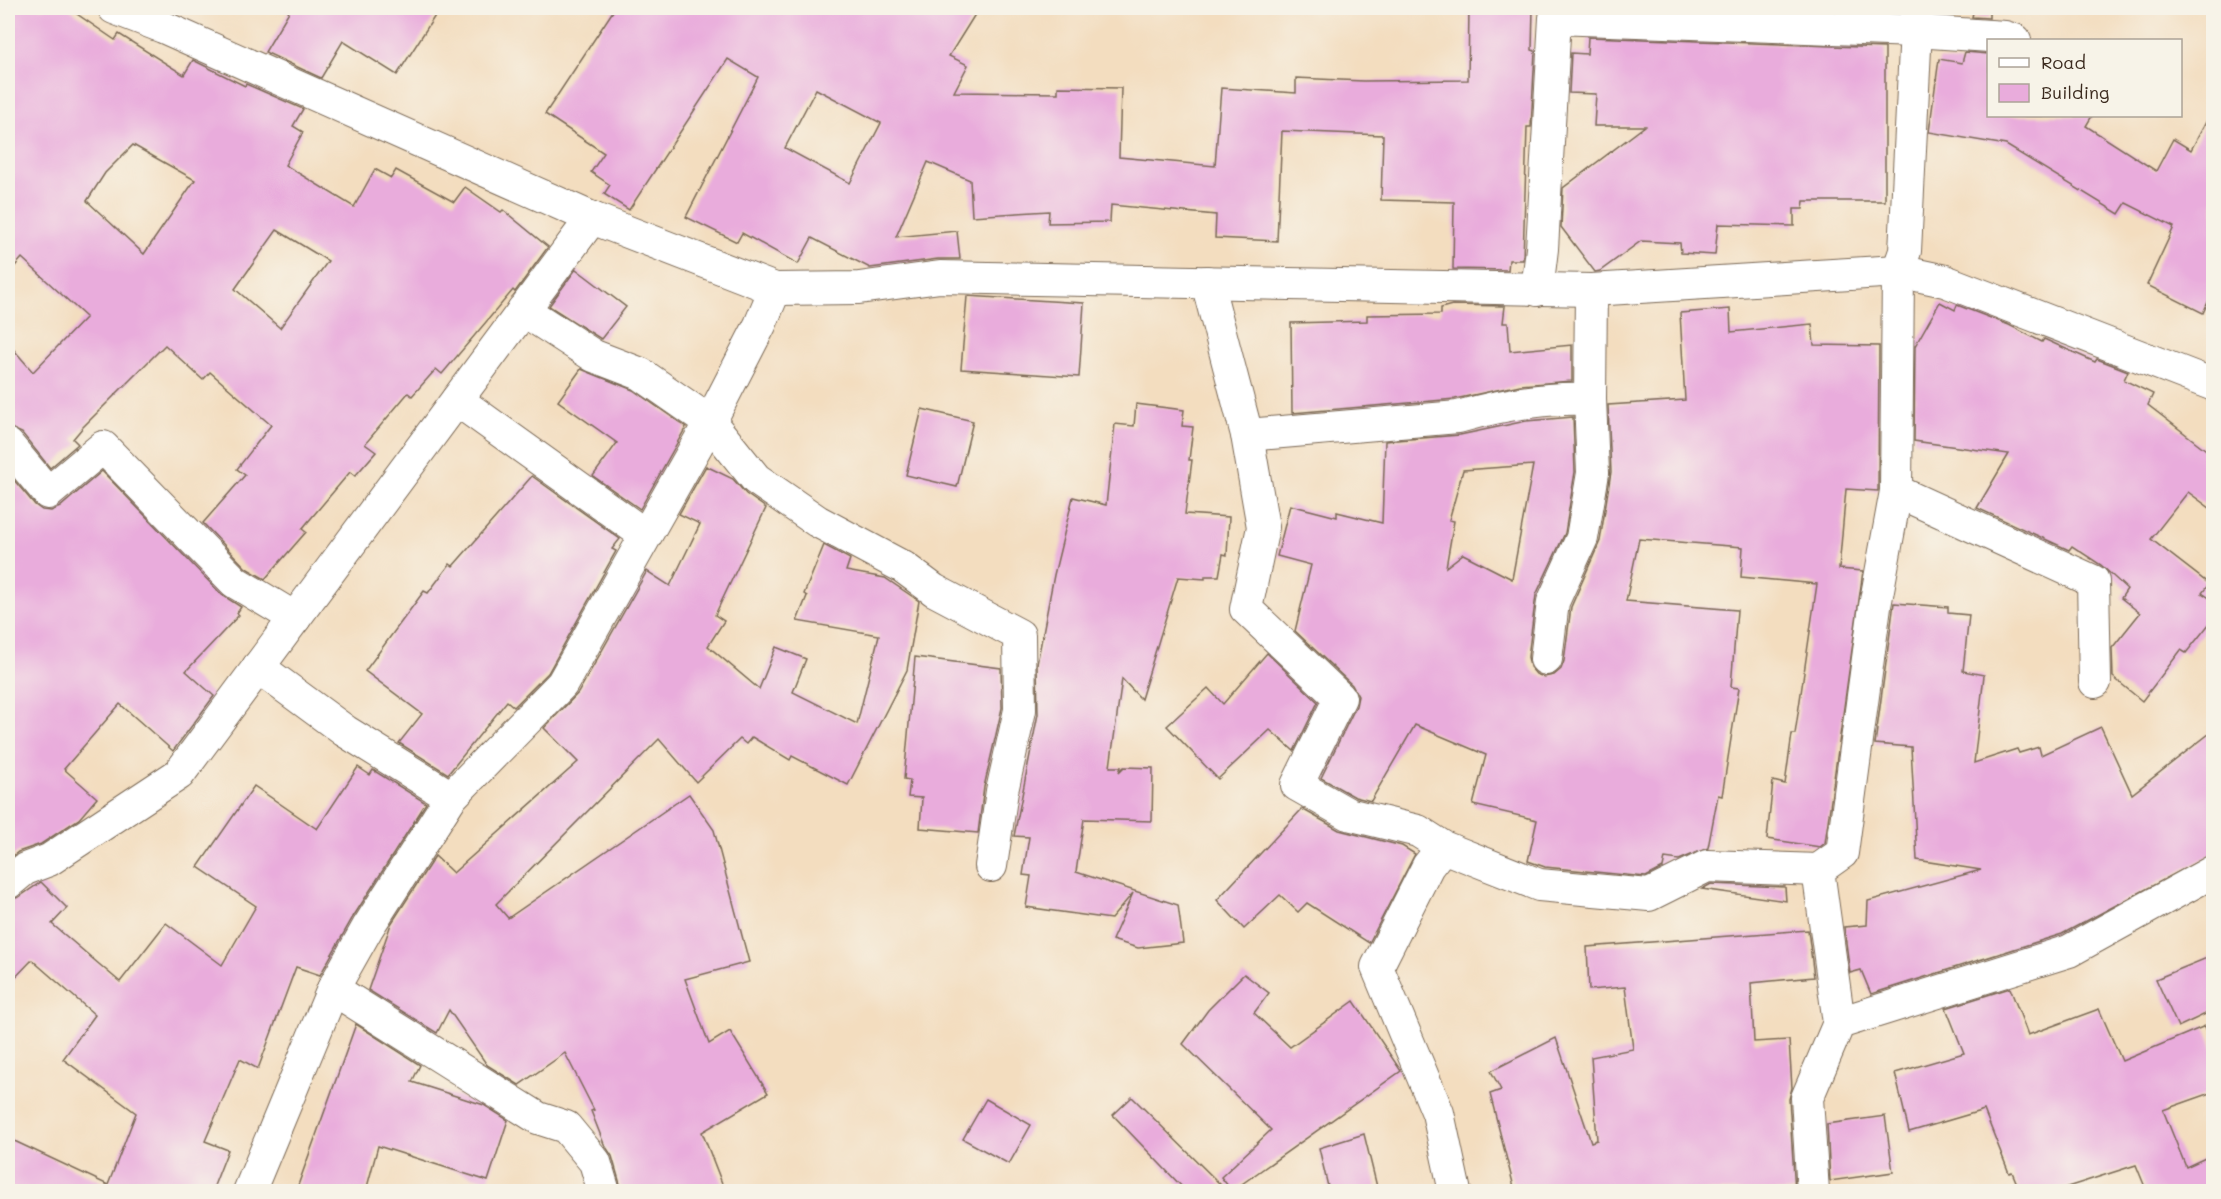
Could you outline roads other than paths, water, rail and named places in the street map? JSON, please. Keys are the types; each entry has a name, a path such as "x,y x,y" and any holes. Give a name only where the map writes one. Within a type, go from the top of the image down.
{"street":[{"path":"114,8 163,27 592,218 775,289 859,288 940,277 1591,290 1898,271 1945,282 2214,385"},
{"path":"1537,290 1542,249 1556,18 1916,19 2012,39"},
{"path":"1207,282 1247,435 1263,527 1246,609 1340,698 1297,785 1348,814 1418,831 1443,847 1539,885 1649,895 1707,866 1818,870 1842,853 1874,617 1896,491 1898,271 1905,251 1916,19"},
{"path":"8,883 25,869 49,860 179,774 592,218"},
{"path":"249,1191 333,989 368,927 451,797 562,684 710,422 760,325 775,289"},
{"path":"1546,660 1553,602 1582,538 1591,484 1591,290"},
{"path":"524,310 594,356 641,374 710,422 756,479 817,521 903,567 934,590 1018,635 1020,710 1002,791 991,866"},
{"path":"1247,435 1458,417 1498,407 1568,398 1590,399"},
{"path":"457,400 645,535"},
{"path":"8,445 48,493 103,447 235,582 295,618"},
{"path":"1896,491 2093,581 2095,682"},
{"path":"258,667 345,731 451,797"},
{"path":"1443,847 1428,866 1377,968 1438,1113 1455,1191"},
{"path":"1813,1191 1807,1098 1839,1023 1818,870"},
{"path":"1839,1023 2069,951 2214,871"},
{"path":"333,989 538,1118 566,1127 595,1162 604,1191"}]}
